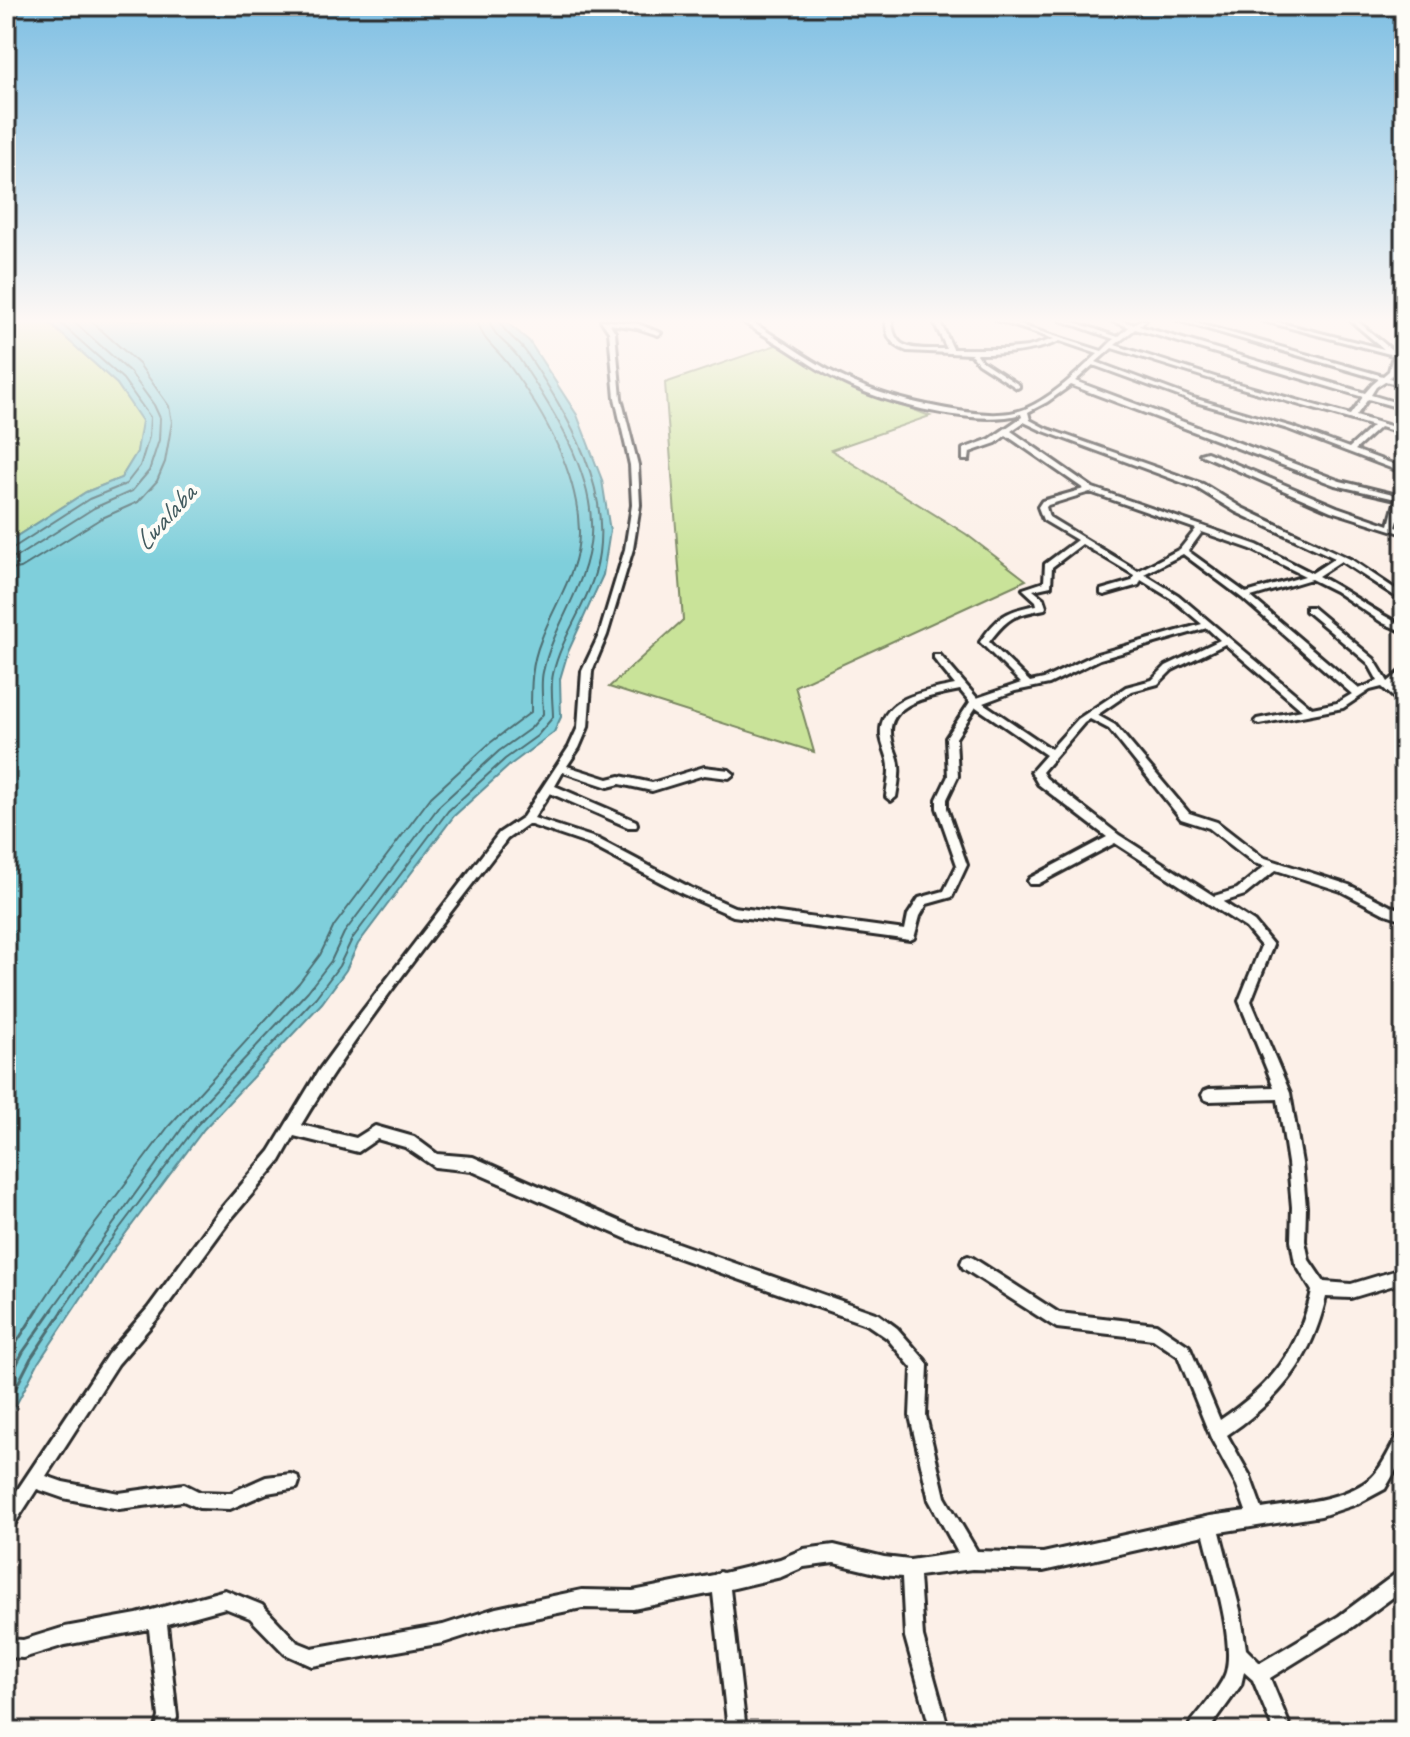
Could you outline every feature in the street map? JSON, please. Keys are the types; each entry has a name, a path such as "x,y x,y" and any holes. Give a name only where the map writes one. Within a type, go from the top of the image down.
{"street":[{"path":"6,1522 113,1359 153,1313 225,1215 275,1156 324,1074 361,1022 503,836 527,820 562,768 583,727 587,671 603,635 629,549 636,505 631,446 619,401"},
{"path":"912,401 960,415 1024,415 1043,429 1200,486 1239,510 1341,558 1404,599"},
{"path":"966,458 966,451 993,441 1043,401"},
{"path":"1121,401 1338,483 1400,498"},
{"path":"1198,401 1290,428 1404,471"},
{"path":"1295,401 1404,432"},
{"path":"1352,417 1364,401"},
{"path":"1382,401 1404,407"},
{"path":"1349,451 1378,425"},
{"path":"1006,431 1090,490 1254,547 1358,601 1386,621 1404,629"},
{"path":"1204,454 1334,509 1404,532"},
{"path":"1392,528 1401,508 1400,498 1404,488"},
{"path":"1090,490 1058,498 1042,507 1048,520 1175,597 1310,711"},
{"path":"1138,574 1183,551 1201,528"},
{"path":"1028,685 984,642 1001,618 1025,608 1042,607 1040,600 1027,589 1048,584 1048,566 1082,540"},
{"path":"1183,551 1245,596 1357,693"},
{"path":"1245,596 1312,576 1341,558"},
{"path":"1104,592 1136,583 1138,574"},
{"path":"1309,609 1371,661 1404,702"},
{"path":"527,820 594,842 687,891 733,911 910,935 914,915 923,901 948,894 962,865 942,808 942,799 953,776 949,745 953,731 975,702 1046,682 1097,657 1208,625"},
{"path":"1217,1432 1274,1390 1291,1366 1310,1327 1320,1289 1302,1263 1298,1241 1298,1192 1283,1093 1245,1001 1267,945 1250,925 1115,838 1038,777 1036,772 1081,721 1129,689 1155,682 1169,668 1227,640"},
{"path":"937,657 975,702 1052,754"},
{"path":"1260,721 1340,706 1357,693 1387,684 1404,672"},
{"path":"891,797 894,765 886,739 889,716 893,710 913,699 960,687"},
{"path":"1092,716 1112,727 1185,816 1213,825 1258,860 1345,888 1387,910 1404,915"},
{"path":"562,768 608,783 620,780 652,787 704,771 729,774"},
{"path":"547,787 632,824"},
{"path":"1034,881 1115,838"},
{"path":"1211,901 1241,892 1274,865"},
{"path":"1209,1095 1283,1093"},
{"path":"292,1129 358,1145 375,1132 409,1142 435,1160 473,1164 634,1235 873,1319 892,1333 920,1365 918,1416 937,1500 972,1560"},
{"path":"968,1263 1057,1320 1156,1332 1184,1351 1257,1517"},
{"path":"1320,1289 1351,1291 1404,1275"},
{"path":"6,1648 23,1649 65,1636 225,1599 256,1611 291,1648 312,1657 443,1634 496,1617 582,1599 633,1600 764,1573 804,1558 834,1554 910,1569 972,1560 1043,1562 1210,1525 1321,1508 1351,1498 1379,1483 1404,1441"},
{"path":"34,1480 63,1490 119,1501 184,1492 199,1500 230,1501 266,1485 291,1482"},
{"path":"1197,1731 1234,1678 1238,1654 1231,1610 1210,1525"},
{"path":"910,1569 914,1637 940,1731"},
{"path":"1259,1674 1345,1622 1404,1578"},
{"path":"720,1581 737,1731"},
{"path":"157,1617 168,1717 164,1731"},
{"path":"1238,1654 1259,1674 1283,1731"}],"green space":[{"path":"6,401 129,401 143,421 137,452 121,478 86,492 6,543"},
{"path":"666,401 891,401 930,416 831,450 966,534 1026,580 795,686 814,752 609,687 683,620"}],"water":[{"name":"Lwalaba","path":"129,401 568,401 577,415 602,480 610,531 603,575 568,652 560,679 561,717 554,732 510,765 454,816 358,944 346,970 322,1003 204,1129 111,1253 38,1363 6,1424 6,543 86,492 121,478 137,452 142,421"}]}
